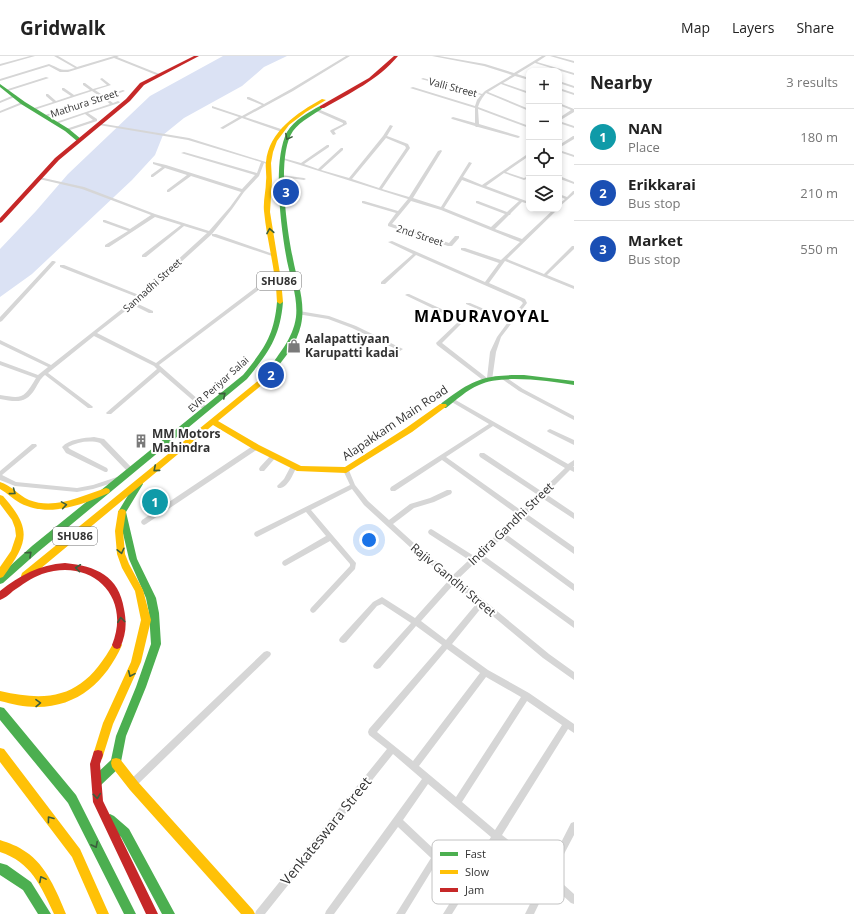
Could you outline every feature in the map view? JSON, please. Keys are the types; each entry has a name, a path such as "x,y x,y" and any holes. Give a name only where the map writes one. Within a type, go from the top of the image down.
{"main road":[{"name":"EVR Periyar Salai","path":"106,491 245,377 264,355 276,333 282,299 267,211 266,163 272,144 280,130 301,112 356,85 374,72 386,61 388,56"},
{"name":"EVR Periyar Salai","path":"139,484 261,382 279,360 292,338 299,319 301,301 288,246 282,176 284,143 290,132 301,120 386,68 396,56"},
{"path":"0,221 57,159 128,100 142,84 194,57"},
{"path":"3,89 67,130 79,140"},
{"path":"273,251 288,246"},
{"name":"Alapakkam Main Road","path":"213,422 256,447 300,469 346,470 409,430 477,382 488,379 504,378 560,380 574,384"},
{"path":"139,484 122,512 118,531 120,550 125,565 139,590 146,620 136,662 108,723 94,764 97,781 98,802 152,914"},
{"name":"SHU86","path":"0,596 139,484"},
{"path":"0,485 7,487 26,502 61,507 79,502 106,491"},
{"name":"SHU86","path":"0,580 34,549 106,491"},
{"path":"0,498 10,508 19,522 20,538 15,553 0,574"},
{"path":"97,781 116,763 121,736 141,687 156,644 154,613 151,598 133,559 122,512"},
{"path":"0,696 21,702 38,703 53,701 77,691 100,675 120,638 123,622 116,592 100,576 81,567 51,568 30,575 10,588"},
{"path":"0,712 72,799 130,914"},
{"path":"0,753 76,853 103,914"},
{"path":"116,763 132,784 249,914"},
{"path":"104,814 125,834 169,914"},
{"path":"0,846 10,847 23,855 39,874 60,914"},
{"path":"0,869 3,869 27,886 45,914"}],"street":[{"path":"0,65 33,56"},
{"path":"56,56 76,67"},
{"path":"222,128 265,105 348,56"},
{"path":"434,56 485,65 526,78"},
{"path":"477,126 476,104 478,99 544,56"},
{"path":"552,56 574,62"},
{"path":"0,80 49,65 61,71 72,71 115,57 160,75"},
{"path":"535,62 574,74"},
{"path":"3,89 47,78"},
{"path":"33,109 109,85 110,83 102,79"},
{"name":"Valli Street","path":"423,79 484,94 526,109"},
{"path":"501,83 526,92"},
{"path":"562,83 574,87"},
{"path":"84,84 112,104"},
{"path":"412,88 477,108 526,126"},
{"path":"63,89 73,96"},
{"path":"562,90 574,94"},
{"name":"Mathura Street","path":"44,116 123,91"},
{"path":"47,95 56,102"},
{"path":"0,102 15,96"},
{"path":"248,98 265,105"},
{"path":"55,123 118,102"},
{"path":"0,112 23,103"},
{"path":"562,105 574,110 572,114 562,119"},
{"path":"213,107 280,130"},
{"path":"317,110 345,122 345,124 331,132 334,134"},
{"path":"67,130 96,120 85,113"},
{"path":"453,118 518,137"},
{"path":"562,122 574,127"},
{"path":"100,124 189,139 266,163"},
{"path":"350,180 385,136 391,126"},
{"path":"380,189 408,148 407,145 385,136"},
{"path":"562,145 574,138"},
{"path":"561,140 566,142"},
{"path":"302,164 328,146"},
{"path":"320,169 342,149"},
{"name":"2nd Street","path":"440,152 411,198 389,225 450,245 457,237"},
{"path":"562,152 574,156"},
{"path":"183,153 258,175"},
{"path":"483,186 526,156"},
{"path":"283,159 320,169 350,180 411,198 522,241"},
{"path":"154,163 244,191"},
{"name":"Sannadhi Street","path":"0,397 18,400 23,399 28,395 39,377 133,303 212,234 266,163"},
{"path":"442,209 470,163"},
{"path":"152,176 165,166"},
{"path":"503,172 524,179 526,178"},
{"path":"168,191 191,174"},
{"path":"282,176 304,179"},
{"path":"40,178 83,188 183,225 273,251"},
{"path":"461,178 526,202"},
{"path":"562,178 574,183"},
{"path":"562,203 574,192"},
{"path":"562,196 567,198"},
{"path":"492,229 522,200"},
{"path":"364,202 398,213"},
{"path":"477,202 509,214"},
{"path":"486,284 503,261 553,212"},
{"path":"107,246 154,215"},
{"path":"104,221 130,230"},
{"path":"144,256 183,225"},
{"path":"390,242 523,300 525,303 499,337 493,352 488,379 439,343 459,323 459,319 407,295"},
{"path":"544,276 574,247"},
{"path":"463,249 503,261 574,288"},
{"path":"383,283 416,253"},
{"path":"0,320 54,262"},
{"path":"62,266 140,297"},
{"path":"109,414 158,367 278,273"},
{"path":"133,303 152,312"},
{"path":"468,304 511,322"},
{"path":"300,313 329,318 354,327 400,349"},
{"path":"94,334 158,367 206,409"},
{"path":"0,342 52,367"},
{"path":"0,363 39,377"},
{"path":"45,373 90,407"},
{"path":"504,378 521,390 574,418"},
{"path":"452,400 492,424 572,467"},
{"path":"393,489 492,424"},
{"path":"550,431 574,443"},
{"path":"105,470 68,451 65,447 69,444 85,440 94,439 102,441 130,471"},
{"path":"34,446 0,476 15,484 77,490 93,487 124,477"},
{"path":"144,522 256,447"},
{"path":"482,455 574,516"},
{"path":"262,469 274,456"},
{"path":"442,457 574,551"},
{"path":"280,486 286,481 294,466"},
{"name":"Indira Gandhi Street","path":"377,666 453,580 572,467"},
{"name":"Rajiv Gandhi Street","path":"346,470 353,486 366,503 389,524 481,604 546,656 574,676"},
{"path":"258,534 353,486"},
{"path":"389,524 412,506 432,500 449,492"},
{"path":"307,509 352,560 353,567 313,610"},
{"path":"432,532 476,557 574,625"},
{"path":"501,534 574,588"},
{"path":"285,563 331,537"},
{"path":"343,640 379,601 382,600 416,622 485,672 526,696 574,729"},
{"path":"481,604 372,732 501,840"},
{"path":"132,784 267,654"},
{"path":"414,766 485,672"},
{"path":"457,802 526,696"},
{"path":"493,840 566,724"},
{"name":"Venkateswara Street","path":"260,914 392,749"},
{"path":"329,914 428,778"},
{"path":"398,821 432,853"},
{"path":"564,846 574,826"},
{"path":"400,914 432,863"},
{"path":"564,891 574,900"},
{"path":"447,914 453,904"},
{"path":"529,914 534,904"}],"water":[{"path":"223,56 287,56 264,67 242,86 184,118 163,135 155,155 132,180 32,274 0,297 0,249 68,174 150,96"}],"traffic: fast":[{"path":"0,85 23,103 67,130 79,140"},
{"path":"271,370 293,338 298,324 300,310 299,295 290,260 282,193 285,142 290,131 297,124 322,107"},
{"path":"0,580 35,549 245,377 265,351 274,335 277,326 280,302"},
{"path":"443,406 472,385 496,378 524,378 574,383"},
{"path":"97,781 116,763 121,736 141,687 156,644 154,613 151,598 133,559 122,512 139,484"},
{"path":"0,712 72,799 130,914"},
{"path":"110,820 125,833 169,914"},
{"path":"0,869 3,869 27,886 45,914"}],"traffic: slow":[{"path":"280,302 277,268 267,212 269,181 268,163 270,152 274,141 287,124 324,100"},
{"path":"25,576 261,382 271,370"},
{"path":"213,422 256,447 300,469 346,470 409,430 443,406"},
{"path":"0,485 26,502 46,507 66,505 87,499 106,491"},
{"path":"0,498 10,509 20,528 18,544 14,553 0,574"},
{"path":"98,755 108,723 136,662 146,620 139,590 125,565 121,554 119,531 122,512"},
{"path":"0,696 37,702 70,696 84,688 97,677 108,662 117,645"},
{"path":"0,753 76,853 103,914"},
{"path":"116,763 134,786 249,914"},
{"path":"0,846 12,850 31,863 44,881 60,914"}],"traffic: jam":[{"path":"0,221 57,159 128,100 142,84 197,56"},
{"path":"322,107 371,79 396,56"},
{"path":"0,596 25,578 42,570 53,567 65,567 89,571 108,583 115,592 122,620 121,633 117,645"},
{"path":"98,755 95,764 98,802 152,914"}],"place":[{"name":"Market","path":"286,192"},
{"name":"Aalapattiyaan Karupatti kadai","path":"294,346"},
{"name":"Erikkarai","path":"271,375"},
{"name":"MM Motors Mahindra","path":"141,441"},
{"name":"NAN","path":"155,502"}],"district":[{"name":"MADURAVOYAL","path":"482,316"}]}
